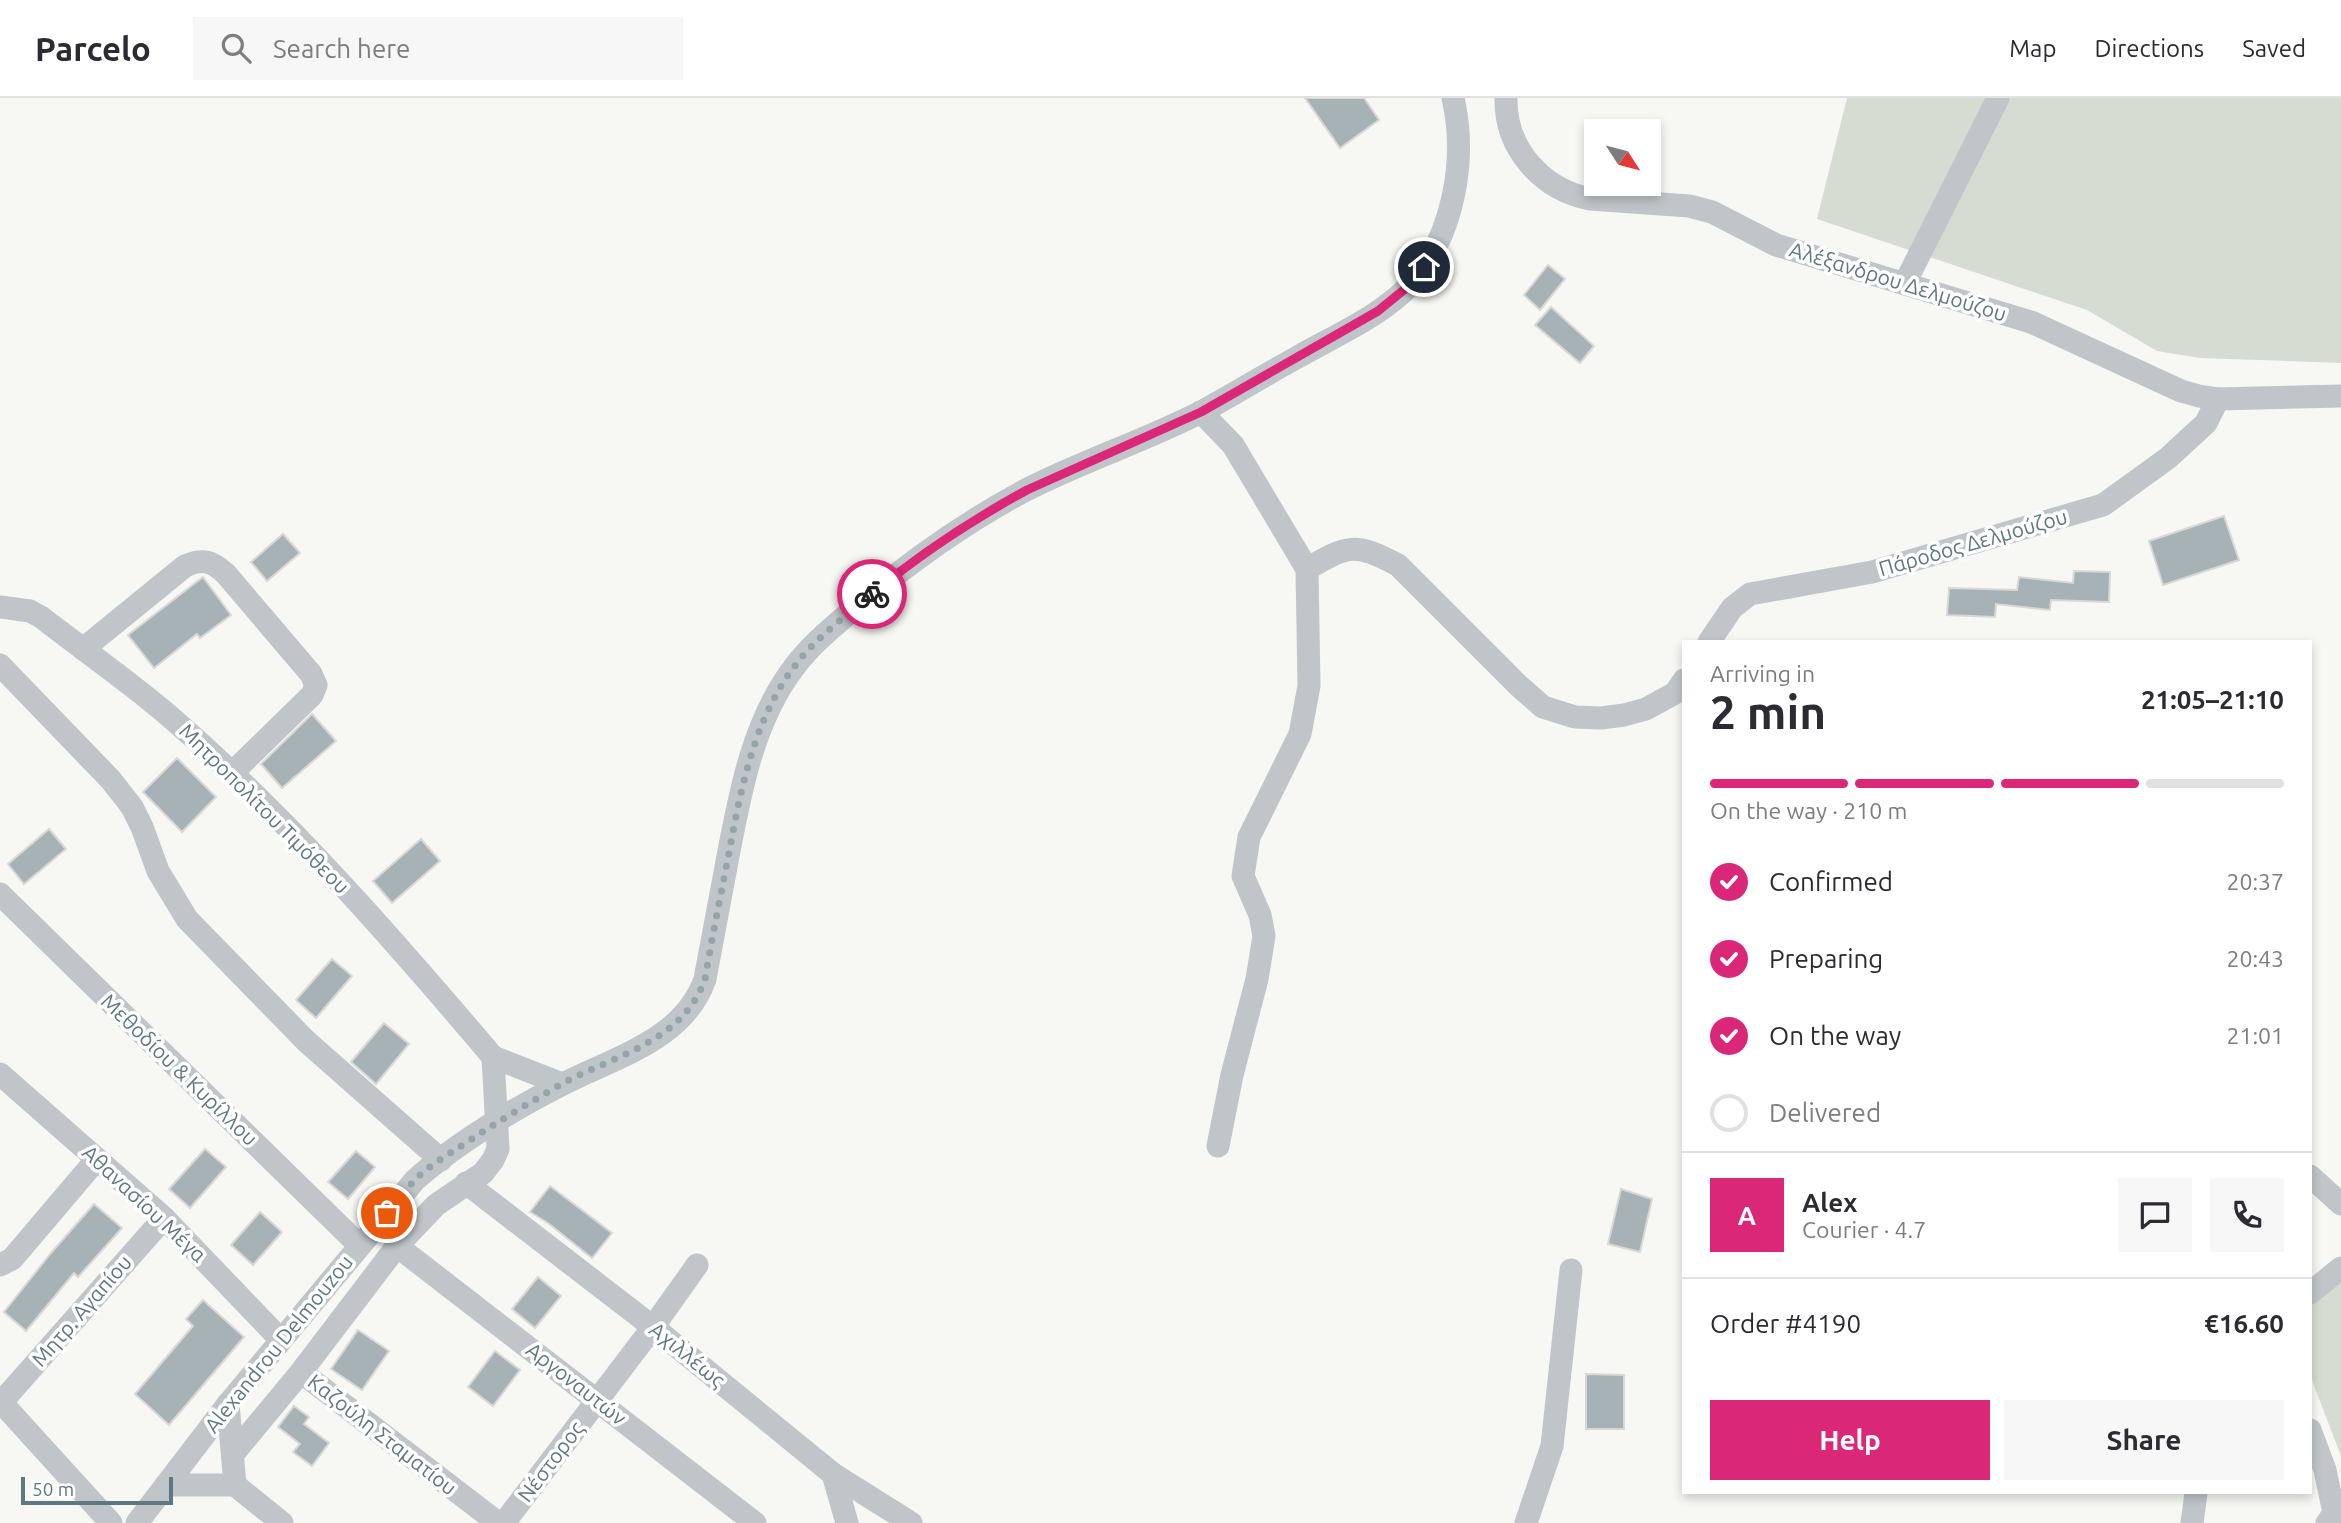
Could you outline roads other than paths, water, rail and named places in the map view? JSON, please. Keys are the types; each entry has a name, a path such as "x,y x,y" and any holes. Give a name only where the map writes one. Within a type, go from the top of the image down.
{"street":[{"path":"495,1123 562,1084 655,1039 682,1017 696,998 705,979 741,789 777,694 793,668 813,644 911,562 980,516 1027,490 1201,412 1378,311 1411,284 1434,250 1448,215 1457,157 1457,115 1453,98"},
{"name":"Αλέξανδρου Δελμούζου","path":"1506,98 1510,132 1524,158 1548,180 1575,196 1700,208 1719,215 1776,246 2031,322 2199,397 2218,399 2341,396"},
{"path":"1905,283 1998,98"},
{"name":"Πάροδος Δελμούζου","path":"1710,640 1732,608 1750,594 1872,572 2103,505 2176,451 2206,423 2218,399"},
{"path":"1201,412 1233,445 1307,569 1309,686 1300,734 1249,837 1243,876 1260,915 1265,936 1218,1146"},
{"path":"1307,569 1354,547 1377,554 1398,565 1543,707 1575,717 1601,718 1646,709 1681,690"},
{"path":"83,649 185,566 201,560 215,565 226,574 311,674 316,685 312,695 232,773"},
{"name":"Μητροπολίτου Τιμόθεου","path":"0,607 30,611 41,617 153,702 232,773 326,866 493,1057"},
{"path":"0,665 111,780 132,807 158,871 187,919 306,1041 440,1160"},
{"name":"Μεθοδίου & Κυρίλλου","path":"0,894 359,1245"},
{"path":"233,1454 301,1372 397,1246 436,1205 483,1172 493,1160 498,1149 493,1057 562,1084"},
{"name":"Αθανασίου Μέγα","path":"0,1074 164,1218 281,1340"},
{"name":"Alexandrou Delmouzou","path":"138,1523 228,1404 415,1180 495,1123"},
{"path":"0,1265 12,1259 97,1159"},
{"path":"2312,1178 2341,1204"},
{"name":"Αχιλλέως","path":"466,1183 653,1327 833,1475 911,1523"},
{"name":"Μητρ. Αγαπίου","path":"0,1403 164,1218"},
{"name":"Αργοναυτών","path":"397,1246 755,1523"},
{"name":"Νέστορος","path":"494,1521 597,1401 697,1265"},
{"path":"2312,1291 2341,1268"},
{"path":"1527,1523 1552,1446 1571,1270"},
{"name":"Καζούλη Σταματίου","path":"301,1372 494,1521"},
{"path":"0,1403 111,1523"},
{"path":"228,1404 235,1485"},
{"path":"2312,1436 2333,1499 2334,1513 2327,1523"},
{"path":"833,1475 847,1523"},
{"path":"166,1485 235,1485 282,1523"},
{"path":"2192,1523 2196,1494"}]}
